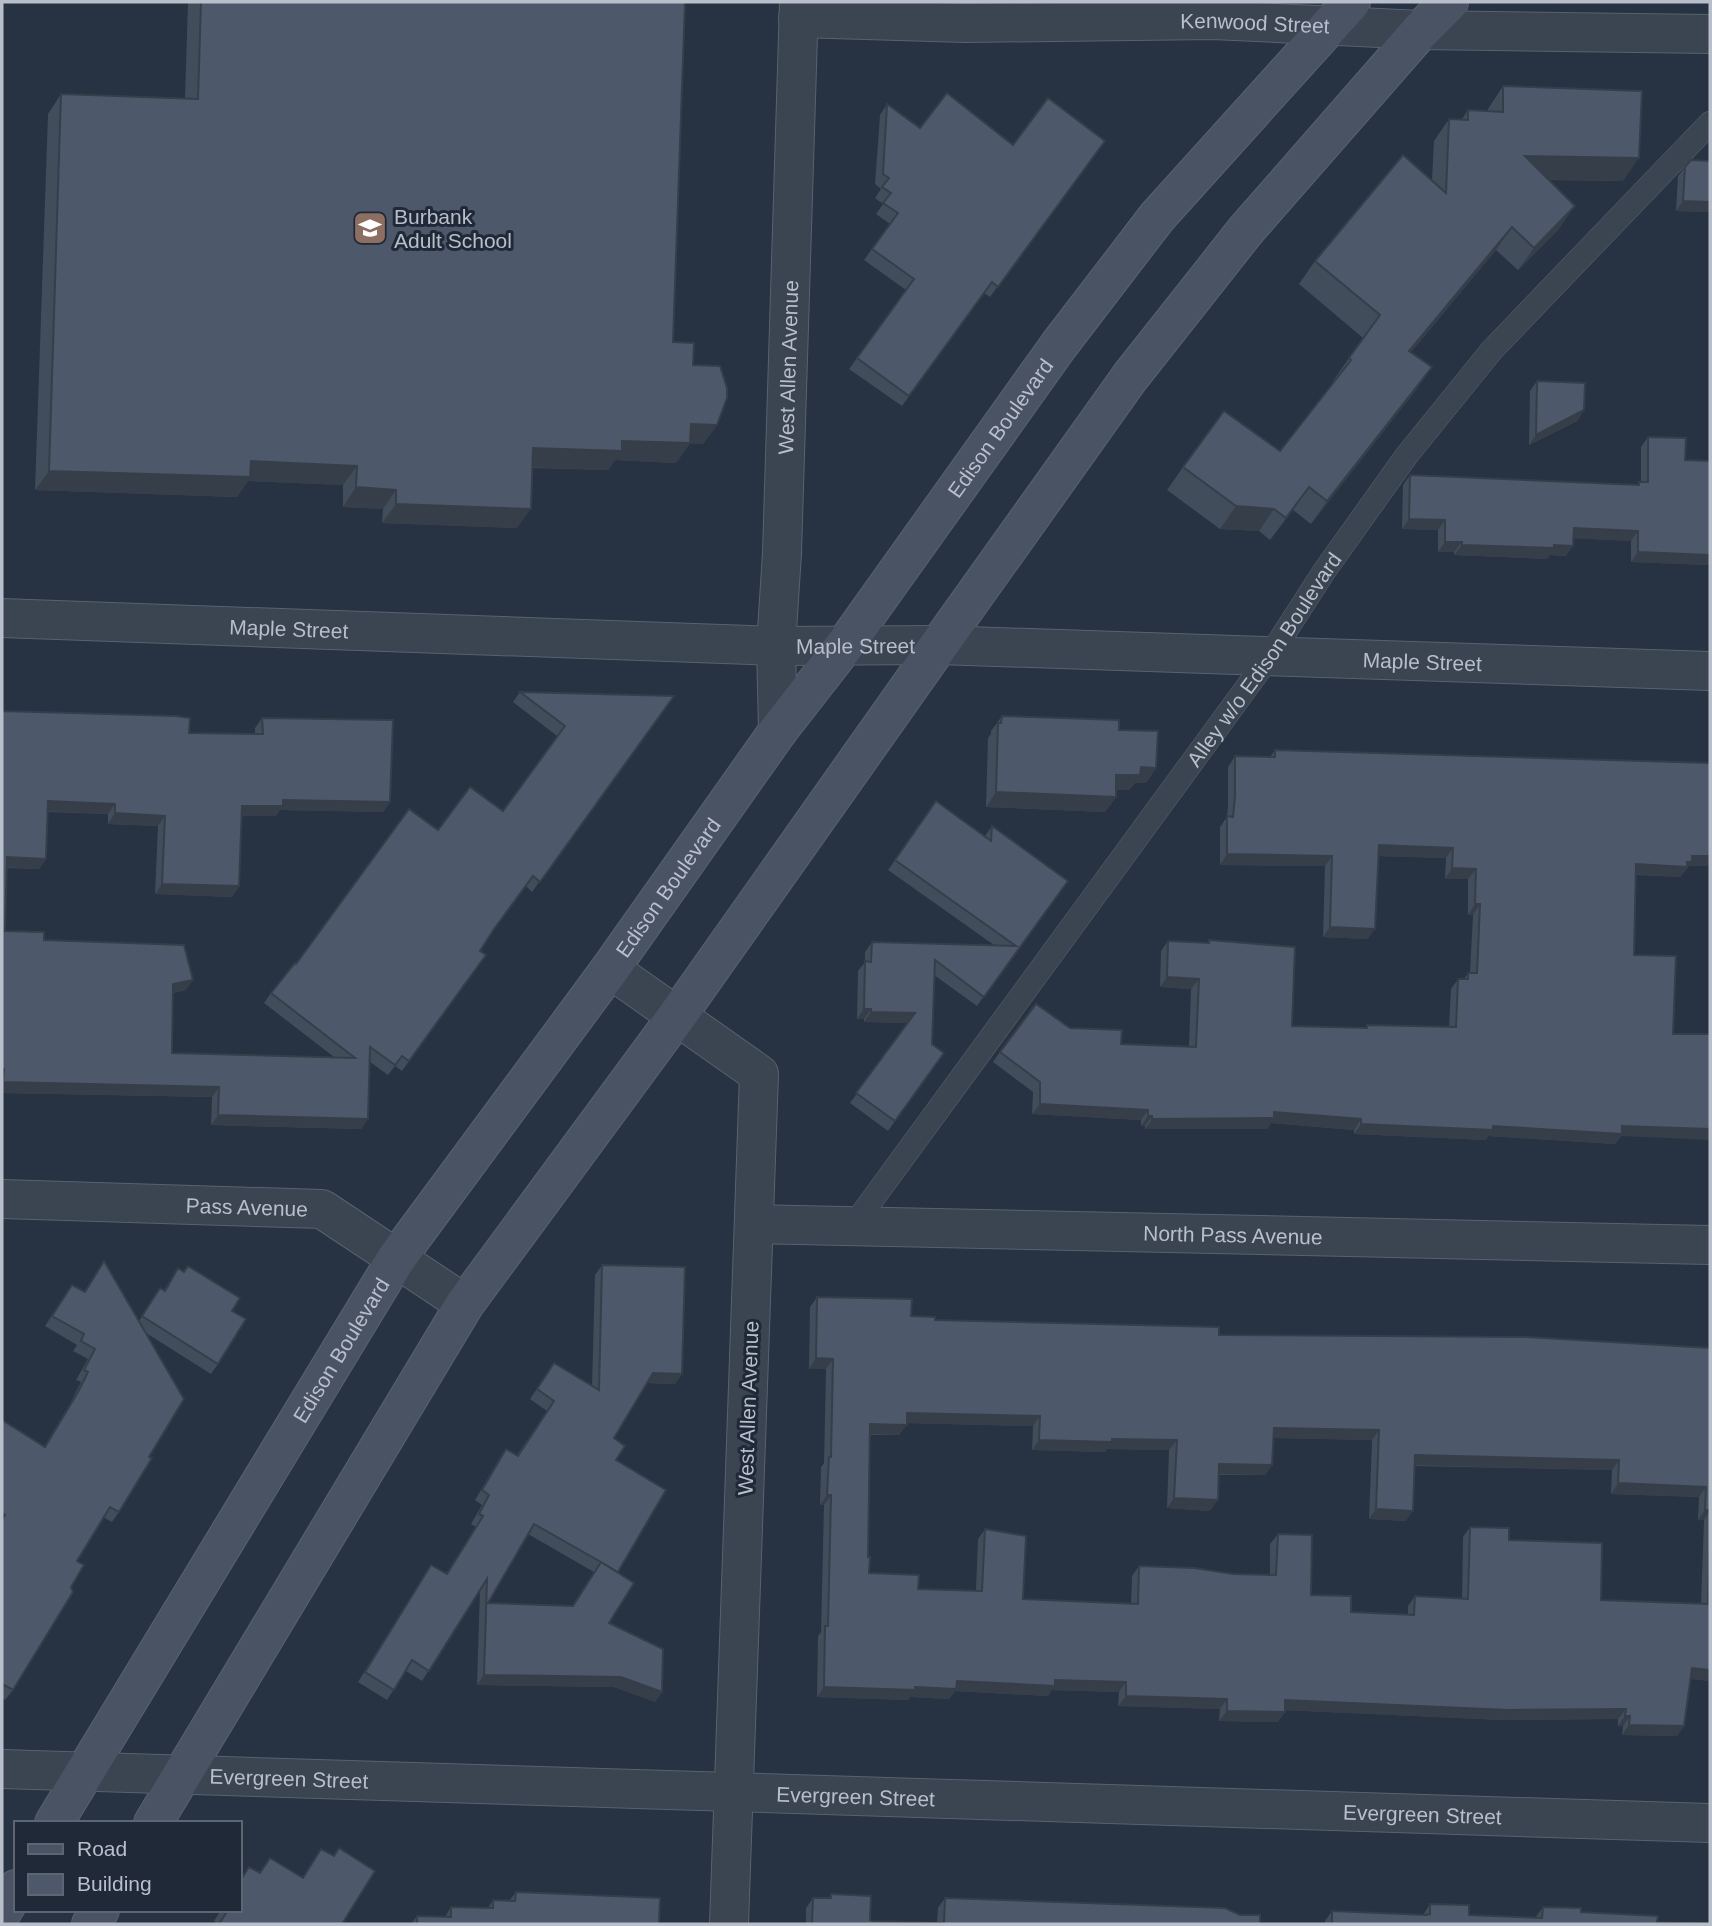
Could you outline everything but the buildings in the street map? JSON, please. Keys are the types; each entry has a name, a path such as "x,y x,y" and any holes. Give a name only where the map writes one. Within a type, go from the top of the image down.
{"main road":[{"path":"154,1821 466,1304 677,1016 1130,377 1245,230 1421,30 1449,2"},
{"name":"Edison Boulevard","path":"55,1821 396,1259 610,969 778,731 845,645 1059,345 1157,217 1339,14"},
{"path":"2,1912 14,1891"}],"street":[{"name":"Kenwood Street","path":"798,10 976,12 1213,20 1339,14 1421,30 1710,34"},
{"name":"West Allen Avenue","path":"778,731 776,646 782,554 798,10"},
{"name":"Maple Street","path":"2,618 776,646 939,645 1710,671"},
{"name":"West Allen Avenue","path":"610,969 759,1074 729,1924"},
{"name":"Pass Avenue","path":"2,1199 322,1209 466,1304"},
{"name":"North Pass Avenue","path":"755,1224 1710,1245"},
{"name":"Evergreen Street","path":"2,1769 1710,1823"}],"lane":[{"name":"Alley w/o Edison Boulevard","path":"853,1226 1269,657 1325,570 1407,455 1492,349 1710,123"}],"place":[{"name":"Burbank Adult School","path":"370,228"}]}
